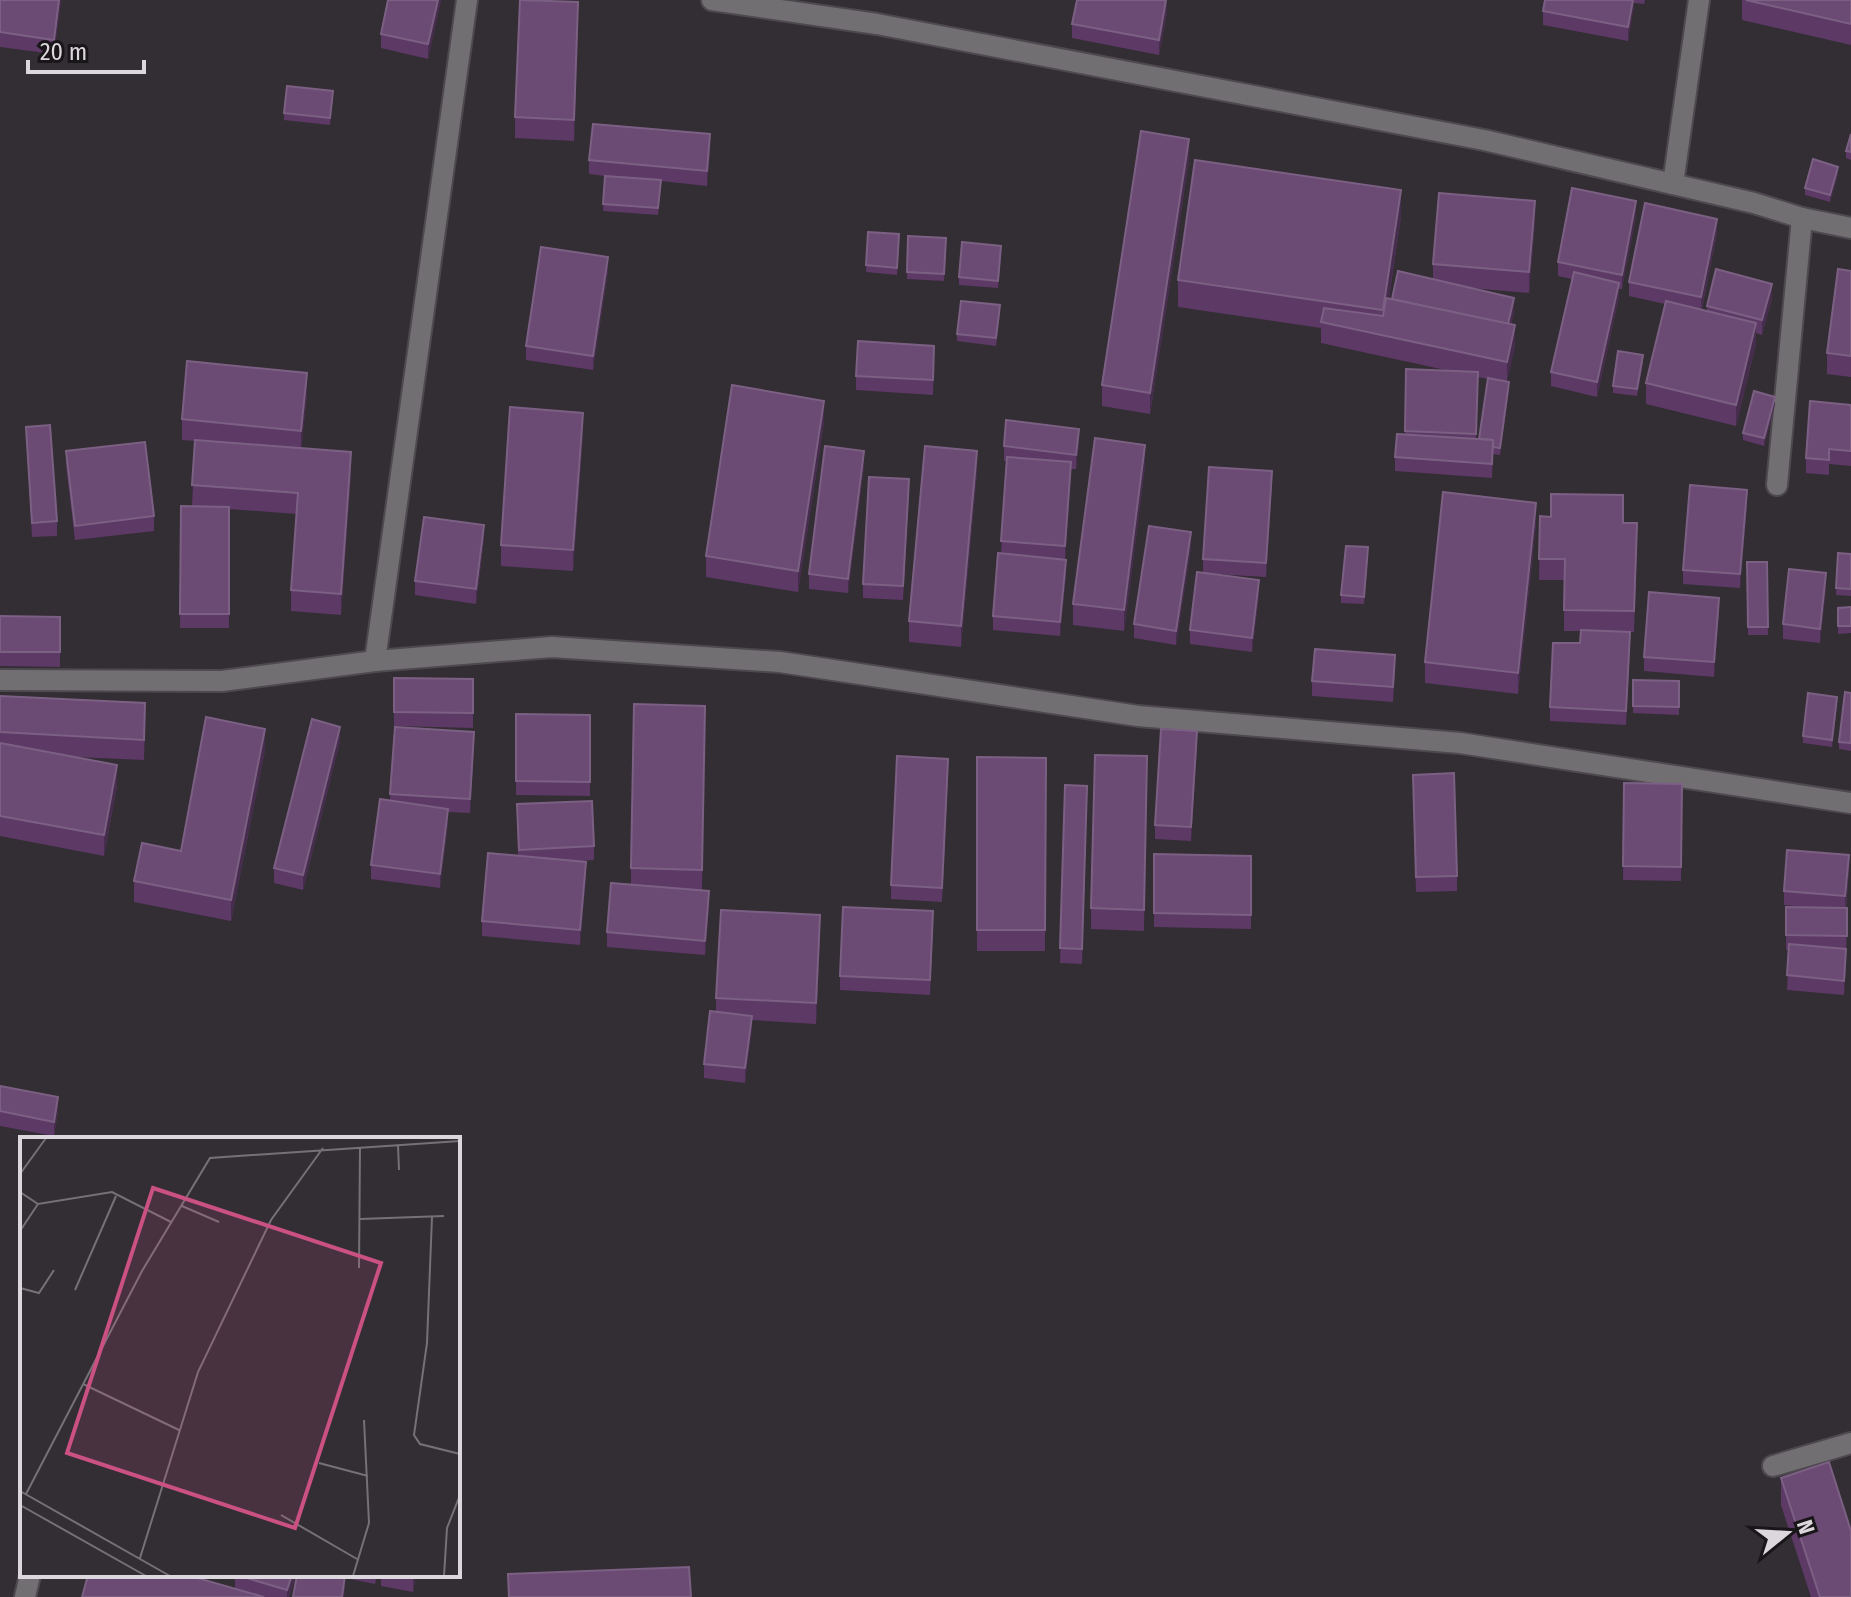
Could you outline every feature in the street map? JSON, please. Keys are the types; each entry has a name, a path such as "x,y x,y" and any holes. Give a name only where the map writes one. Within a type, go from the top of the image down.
{"street":[{"path":"375,661 467,0"},
{"path":"712,0 877,24 1484,140 1851,228"},
{"path":"1673,184 1699,0"},
{"path":"1777,485 1802,218"},
{"path":"0,680 222,681 375,661 552,647 780,662 1138,716 1460,743 1851,803"},
{"path":"1773,1466 1851,1443"},
{"path":"25,1597 30,1577"}],"building":[{"path":"0,0 59,0 54,40 0,32"},
{"path":"388,0 438,0 428,44 381,34"},
{"path":"520,0 578,2 574,120 515,117"},
{"path":"1077,0 1166,0 1159,40 1072,24"},
{"path":"1545,0 1633,0 1628,27 1543,11"},
{"path":"1746,0 1851,0 1851,24"},
{"path":"287,86 333,91 330,118 284,113"},
{"path":"593,124 710,134 707,171 589,160"},
{"path":"1141,131 1189,139 1150,393 1102,385"},
{"path":"1851,134 1851,152 1846,151"},
{"path":"1813,159 1838,167 1830,195 1805,188"},
{"path":"1195,160 1401,190 1383,310 1178,280"},
{"path":"605,176 661,180 658,208 603,204"},
{"path":"1572,188 1636,201 1622,275 1558,262"},
{"path":"1439,193 1535,201 1529,272 1433,264"},
{"path":"1645,203 1717,219 1701,297 1629,282"},
{"path":"868,232 899,234 897,268 866,265"},
{"path":"908,236 946,238 944,274 907,272"},
{"path":"962,242 1001,246 998,281 959,277"},
{"path":"541,247 608,257 593,356 526,346"},
{"path":"1716,269 1772,284 1762,320 1707,306"},
{"path":"1838,269 1851,271 1851,356 1827,353"},
{"path":"1398,271 1514,298 1508,324 1392,299"},
{"path":"1574,272 1619,283 1597,382 1551,372"},
{"path":"1386,298 1515,325 1507,362 1321,322 1324,308 1383,316"},
{"path":"961,301 1000,305 996,338 957,334"},
{"path":"1666,301 1756,323 1736,405 1646,383"},
{"path":"858,341 934,346 933,380 856,376"},
{"path":"1618,351 1643,355 1637,389 1613,386"},
{"path":"187,361 307,373 301,431 182,419"},
{"path":"1406,369 1478,372 1476,434 1405,431"},
{"path":"1488,378 1509,382 1500,448 1493,447 1493,440 1479,439"},
{"path":"732,385 824,401 798,571 706,556"},
{"path":"1754,391 1775,397 1764,438 1743,433"},
{"path":"1810,401 1851,405 1851,451 1829,449 1829,460 1806,458"},
{"path":"510,407 583,413 573,550 501,545"},
{"path":"1006,420 1079,429 1076,455 1004,446"},
{"path":"50,425 57,521 32,523 26,427"},
{"path":"1397,434 1493,440 1492,464 1395,457"},
{"path":"1095,438 1145,445 1124,610 1073,604"},
{"path":"195,440 351,452 341,594 291,590 298,493 192,485"},
{"path":"145,442 154,516 75,526 66,451"},
{"path":"825,446 864,451 848,579 809,574"},
{"path":"925,446 977,451 961,626 909,621"},
{"path":"1007,457 1071,462 1065,546 1001,541"},
{"path":"1209,467 1272,471 1266,563 1203,559"},
{"path":"869,477 909,479 903,586 863,584"},
{"path":"1690,485 1747,490 1740,574 1683,570"},
{"path":"1443,492 1536,503 1518,673 1425,662"},
{"path":"1551,494 1623,495 1623,523 1637,523 1634,611 1564,610 1565,559 1539,559 1540,516 1551,517"},
{"path":"181,506 229,507 229,614 180,614"},
{"path":"424,517 484,525 476,589 415,581"},
{"path":"1149,526 1191,532 1176,631 1134,624"},
{"path":"1346,546 1368,547 1364,597 1341,595"},
{"path":"998,553 1066,560 1060,622 993,616"},
{"path":"1838,553 1851,554 1851,589 1836,588"},
{"path":"1747,562 1767,562 1768,627 1748,627"},
{"path":"1789,569 1826,573 1820,629 1783,624"},
{"path":"1197,572 1259,580 1252,638 1190,630"},
{"path":"1649,592 1719,598 1714,662 1644,657"},
{"path":"1851,607 1851,626 1838,626 1838,608"},
{"path":"0,616 60,617 60,652 0,652"},
{"path":"1581,630 1630,632 1626,711 1550,707 1553,643 1580,643"},
{"path":"1315,649 1395,655 1393,687 1312,681"},
{"path":"394,678 473,679 473,713 394,712"},
{"path":"1633,680 1679,681 1679,707 1633,706"},
{"path":"1845,692 1851,693 1851,743 1839,742"},
{"path":"1808,693 1837,697 1832,740 1803,736"},
{"path":"0,696 145,703 144,740 0,732"},
{"path":"634,704 705,706 702,870 631,868"},
{"path":"516,714 590,715 590,782 516,781"},
{"path":"206,717 265,729 231,900 134,881 142,843 181,851"},
{"path":"312,719 340,727 303,875 274,868"},
{"path":"395,727 474,732 470,799 390,794"},
{"path":"1161,729 1197,731 1191,827 1155,825"},
{"path":"0,743 117,765 104,835 0,816"},
{"path":"1095,755 1147,756 1144,910 1091,908"},
{"path":"897,756 948,759 942,888 891,885"},
{"path":"977,757 1046,758 1045,930 977,930"},
{"path":"1454,773 1457,876 1416,877 1413,775"},
{"path":"1624,783 1682,784 1681,867 1623,866"},
{"path":"1065,785 1087,786 1082,949 1060,948"},
{"path":"380,799 448,809 440,874 371,865"},
{"path":"592,801 594,846 519,850 517,804"},
{"path":"1787,850 1849,855 1845,896 1784,891"},
{"path":"488,853 586,862 580,930 482,921"},
{"path":"1154,854 1251,856 1251,915 1154,913"},
{"path":"611,883 709,891 705,941 607,932"},
{"path":"843,907 933,911 930,980 840,976"},
{"path":"1786,907 1847,908 1847,936 1786,935"},
{"path":"721,910 820,915 816,1003 716,998"},
{"path":"1789,944 1846,949 1844,981 1787,975"},
{"path":"710,1011 752,1016 745,1068 704,1064"},
{"path":"0,1086 58,1097 54,1122 0,1111"},
{"path":"1829,1462 1851,1531 1851,1597 1820,1597 1781,1478"},
{"path":"689,1567 691,1597 509,1597 508,1574"},
{"path":"87,1577 194,1577 264,1597 82,1597"},
{"path":"244,1577 291,1577 287,1590"},
{"path":"297,1577 345,1577 342,1597 293,1597"}]}
